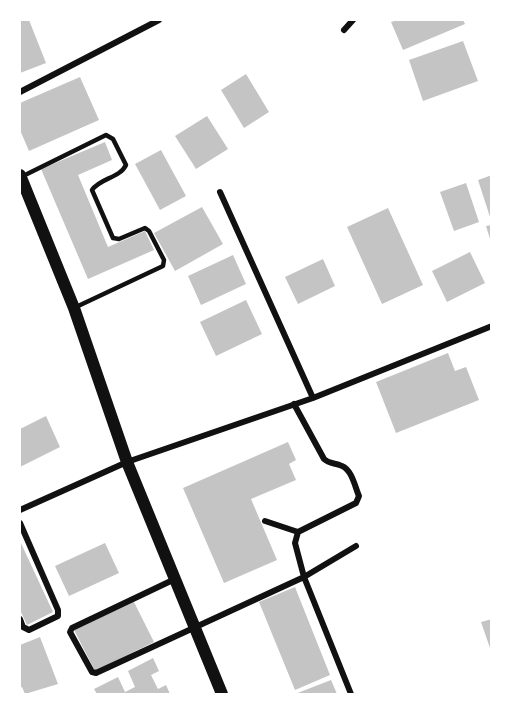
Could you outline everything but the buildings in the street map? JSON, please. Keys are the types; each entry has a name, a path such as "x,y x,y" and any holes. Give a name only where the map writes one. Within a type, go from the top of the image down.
{"main road":[{"path":"20,176 74,308 127,462 222,694"}],"street":[{"path":"20,92 159,20"},
{"path":"344,30 353,20"},
{"path":"220,192 313,398"},
{"path":"20,510 127,462 313,398 492,326"},
{"path":"266,521 298,532 356,504 359,496 348,471 341,465 330,465 324,459 294,405"},
{"path":"20,523 58,610 58,616 28,630 23,627 20,620"},
{"path":"298,532 295,543 304,577 351,694"},
{"path":"175,579 72,628 70,632 92,672 96,673 304,577 356,546"}],"lane":[{"path":"20,176 106,135 113,139 126,165 124,170 96,185 92,190 113,238 119,239 145,228 149,231 164,260 162,266 74,308"}]}
